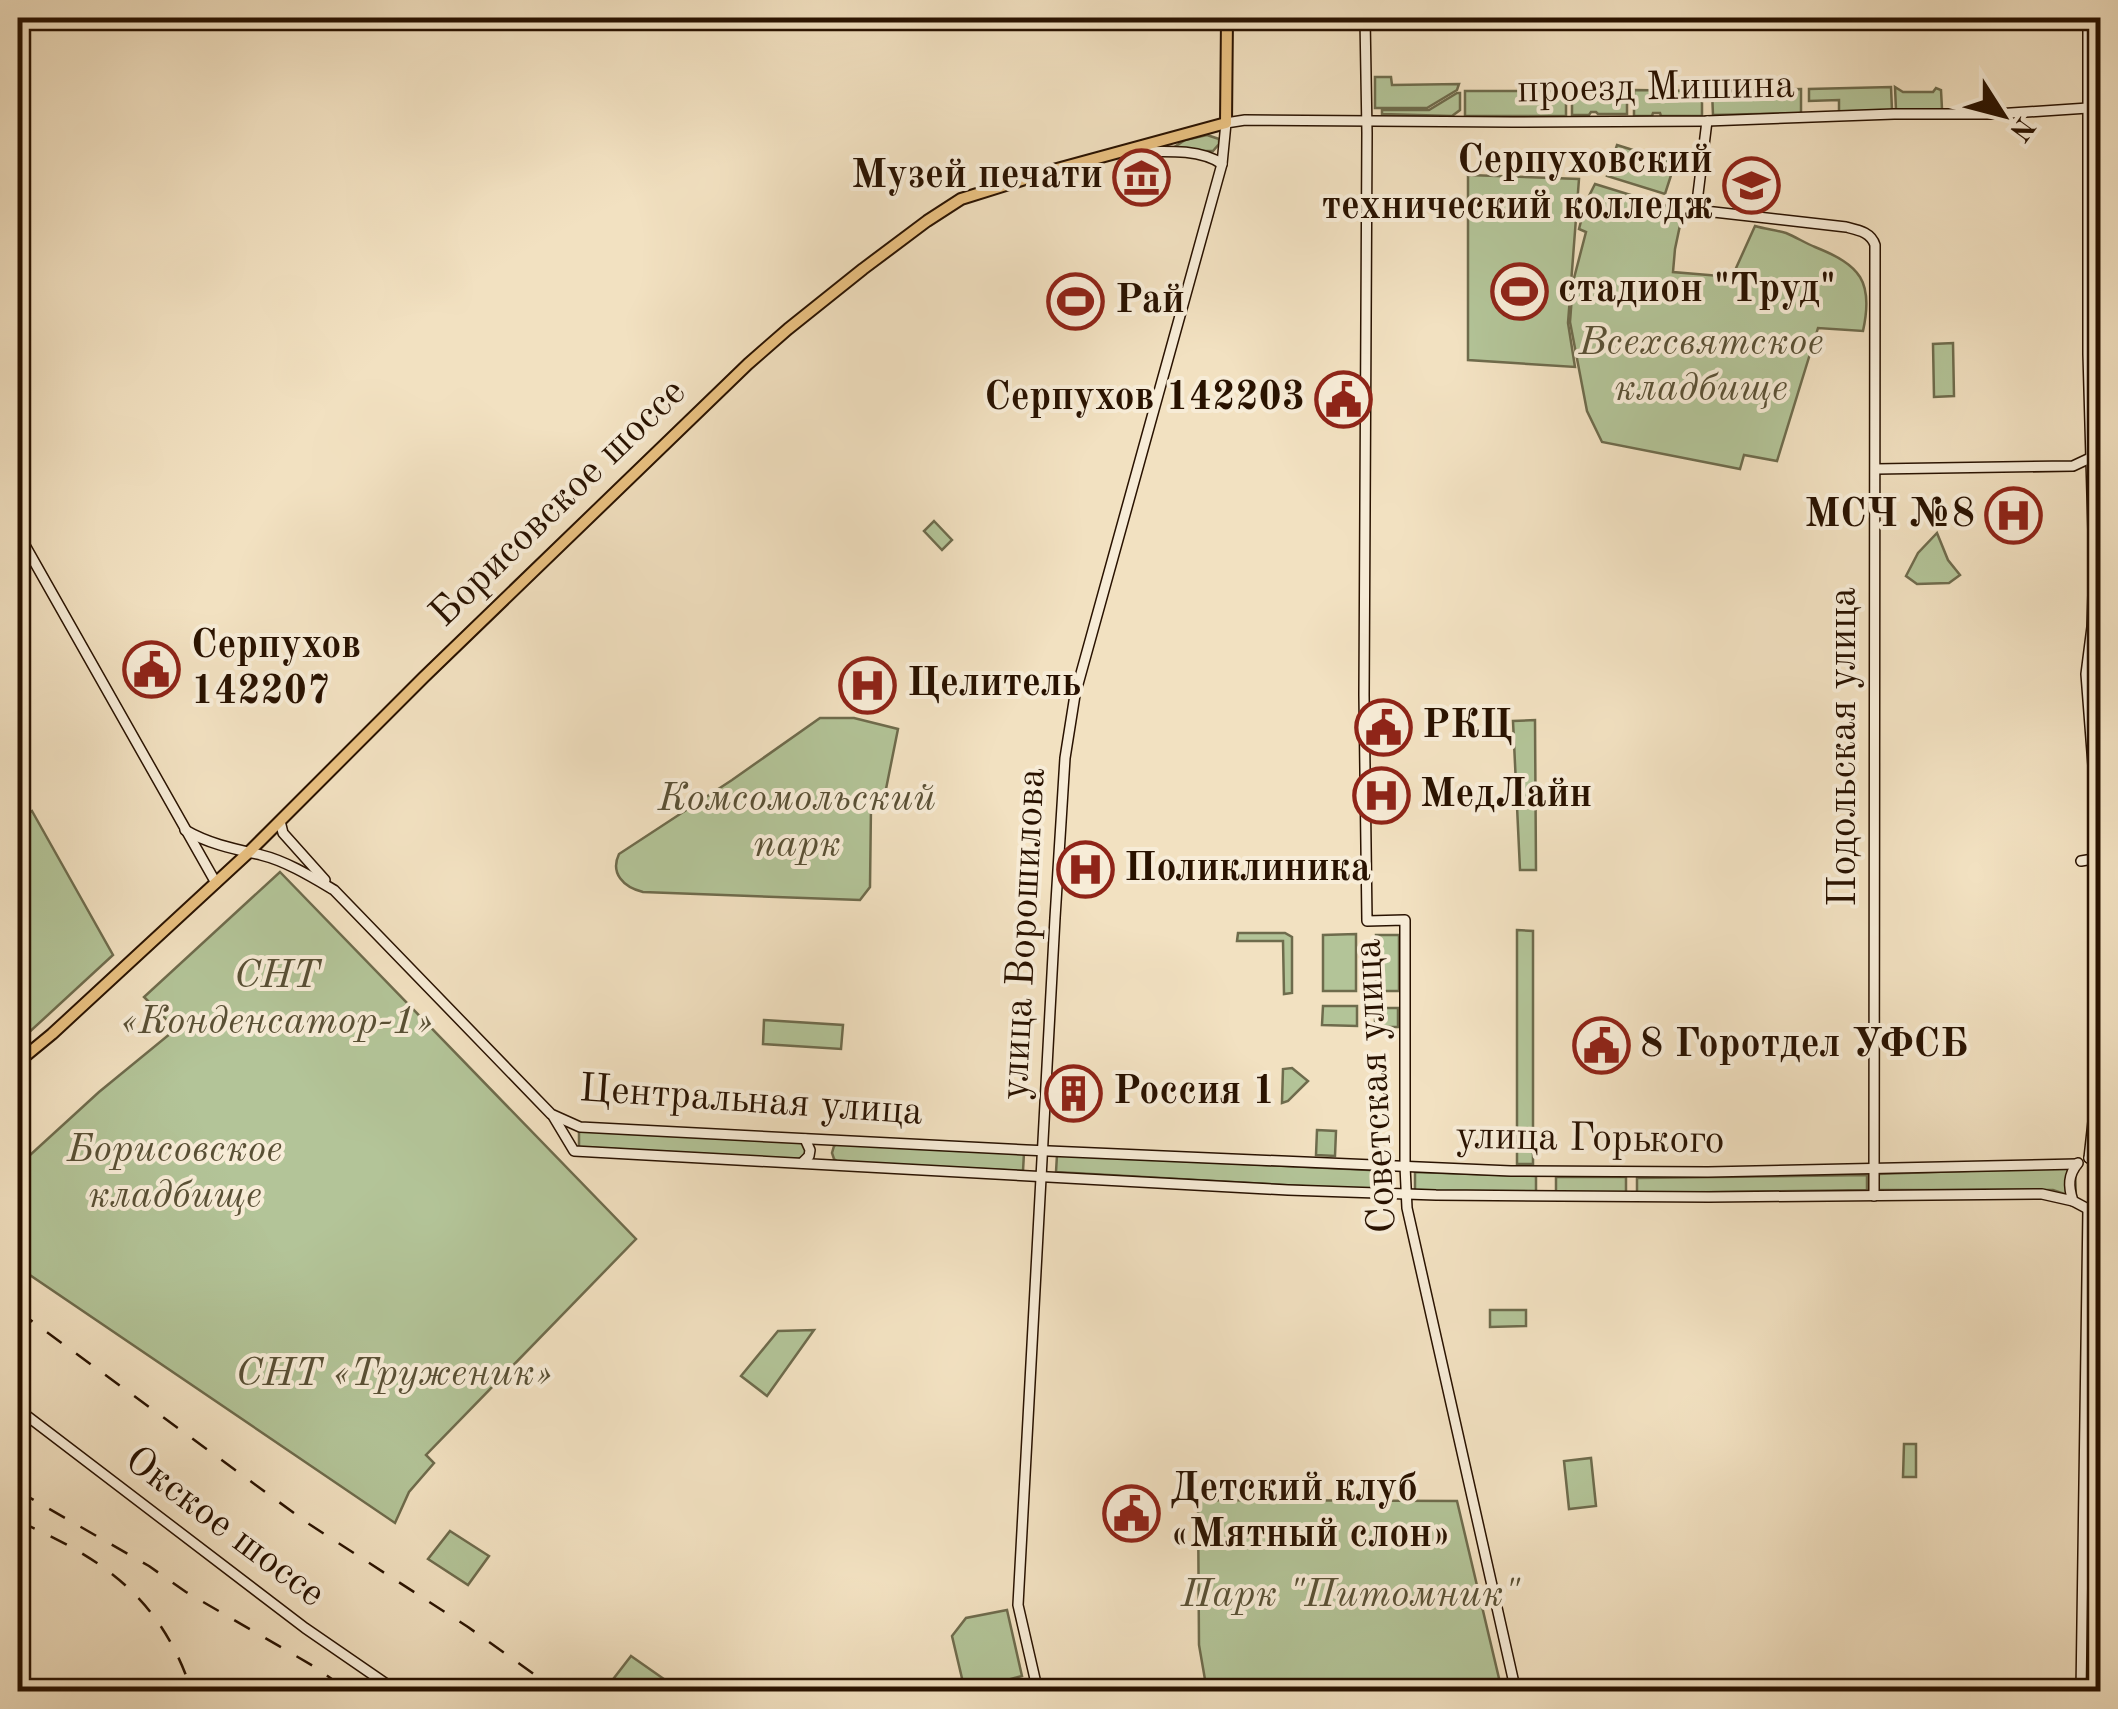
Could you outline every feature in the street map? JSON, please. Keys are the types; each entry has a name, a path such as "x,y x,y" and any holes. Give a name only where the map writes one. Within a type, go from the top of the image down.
{"main road":[{"name":"улица Ворошилова","path":"1226,18 1226,123"},
{"name":"Борисовское шоссе","path":"18,1062 248,854 723,387 788,329 926,221 961,199 1057,168 1226,123"}],"street":[{"name":"Советская улица","path":"1364,18 1367,920 1405,920 1406,1194 1516,1692"},
{"path":"2088,18 2094,564 2086,674 2098,799 2100,886 2096,1086 2089,1158"},
{"name":"проезд Мишина","path":"1226,123 1708,120 1996,114 2088,108"},
{"name":"Подольская улица","path":"1708,120 1697,202 1704,211 1846,227 1874,239 1874,1196"},
{"name":"улица Ворошилова","path":"1038,1687 1018,1605 1068,732 1222,164 1226,123"},
{"path":"1176,135 1172,145 1177,152"},
{"path":"1122,152 1177,152 1210,157 1222,164"},
{"path":"1876,469 2073,466 2090,458"},
{"path":"18,533 216,883"},
{"path":"280,821 283,833 334,890"},
{"name":"Центральная улица","path":"185,830 228,849 264,856 334,890 552,1114 580,1127 1042,1150"},
{"path":"2080,862 2099,858"},
{"path":"552,1114 571,1147"},
{"path":"571,1147 570,1134 580,1127"},
{"path":"802,1163 810,1150 805,1139"},
{"path":"833,1164 828,1152 834,1140"},
{"name":"Центральная улица","path":"571,1147 1040,1175"},
{"name":"улица Горького","path":"1042,1150 1625,1172 2077,1164"},
{"path":"2088,1209 2073,1200 2071,1172 2089,1158 2100,1169"},
{"name":"улица Горького","path":"1040,1175 1406,1194 2042,1194 2073,1200"},
{"path":"2081,1692 2088,1209 2100,1198"},
{"name":"Окское шоссе","path":"18,1409 305,1628 398,1692"},
{"path":"1001,1692 1038,1687"}],"green space":[{"path":"1375,77 1391,77 1392,85 1459,84 1457,90 1427,108 1375,108"},
{"path":"1891,87 1892,110 1839,112 1839,100 1809,101 1809,89"},
{"path":"1895,87 1903,92 1941,90 1942,109 1896,110"},
{"path":"1801,89 1801,113 1713,115 1712,91"},
{"path":"1634,90 1702,91 1702,116 1634,116"},
{"path":"1465,91 1566,91 1566,116 1465,116"},
{"path":"1457,93 1460,110 1452,116 1382,114 1382,110 1429,110"},
{"path":"1572,93 1627,94 1627,114 1572,115"},
{"path":"1207,135 1219,139 1213,151 1181,151 1176,146 1185,140"},
{"path":"1617,145 1675,163 1665,194 1607,176"},
{"name":"стадион \"Труд\"","path":"1468,175 1579,179 1568,323 1575,367 1468,360"},
{"name":"Всехсвятское кладбище","path":"1595,184 1683,211 1673,272 1732,277 1755,226 1786,233 1830,254 1860,277 1866,299 1863,331 1818,328 1777,461 1744,455 1740,469 1602,442 1587,411 1570,322 1573,282 1586,232 1579,229"},
{"path":"2100,225 2100,318 2092,276"},
{"path":"1953,343 1954,396 1934,397 1933,344"},
{"path":"934,521 952,540 942,550 924,531"},
{"path":"1937,533 1948,560 1960,575 1949,583 1917,584 1906,576 1918,553"},
{"name":"Комсомольский парк","path":"820,718 854,718 898,729 884,799 871,806 870,887 860,900 643,892 620,878 616,867 619,854"},
{"path":"1535,720 1536,870 1520,870 1513,721"},
{"path":"32,811 113,955 24,1037 18,1025 18,820"},
{"path":"280,872 636,1239 426,1455 434,1463 409,1492 395,1523 18,1267 18,1166 176,1029 144,997"},
{"path":"1517,930 1533,931 1533,1164 1517,1164"},
{"path":"1238,933 1285,933 1292,937 1292,993 1284,994 1283,941 1237,941"},
{"path":"1356,934 1356,991 1323,991 1323,935"},
{"path":"1376,935 1399,935 1399,991 1376,991"},
{"path":"1323,1006 1357,1006 1357,1026 1322,1025"},
{"path":"1375,1008 1398,1008 1398,1027 1375,1027"},
{"path":"764,1020 843,1025 841,1049 763,1044"},
{"path":"1292,1068 1308,1081 1282,1103 1283,1069"},
{"path":"1317,1130 1336,1131 1335,1156 1316,1155"},
{"path":"579,1131 801,1141 807,1151 798,1159 579,1147"},
{"path":"839,1143 1024,1153 1023,1171 838,1162 832,1153"},
{"path":"1057,1155 1390,1171 1390,1191 1056,1172"},
{"path":"2075,1167 2076,1198 2053,1190 1877,1190 1877,1174"},
{"path":"1415,1172 1536,1176 1536,1193 1415,1191"},
{"path":"1867,1175 1867,1190 1637,1193 1637,1178"},
{"path":"1556,1177 1626,1177 1626,1193 1556,1193"},
{"path":"1490,1310 1526,1310 1526,1326 1490,1327"},
{"path":"814,1330 767,1396 741,1376 778,1331"},
{"path":"1904,1444 1916,1444 1916,1477 1903,1477"},
{"path":"1591,1458 1596,1506 1569,1509 1564,1461"},
{"name":"Парк \"Питомник\"","path":"1198,1500 1457,1501 1502,1691 1207,1691 1199,1645"},
{"path":"450,1531 489,1556 468,1585 428,1559"},
{"path":"1007,1610 1022,1676 965,1691 952,1636 966,1618"},
{"path":"631,1656 681,1691 604,1691"}],"railway":[{"path":"18,1311 309,1524 468,1627 559,1692"},
{"path":"18,1491 149,1566 350,1692"},
{"path":"18,1521 77,1551 126,1586 164,1631 192,1692"}],"place":[{"name":"Музей печати","path":"1142,177"},
{"name":"Серпуховский технический колледж","path":"1752,185"},
{"name":"стадион \"Труд\"","path":"1519,291"},
{"name":"Рай","path":"1076,302"},
{"name":"Серпухов 142203","path":"1344,399"},
{"name":"МСЧ №8","path":"2014,516"},
{"name":"Серпухов 142207","path":"152,670"},
{"name":"Целитель","path":"868,685"},
{"name":"РКЦ","path":"1383,727"},
{"name":"МедЛайн","path":"1381,796"},
{"name":"Поликлиника","path":"1085,870"},
{"name":"8 Горотдел УФСБ","path":"1601,1046"},
{"name":"Россия 1","path":"1074,1093"},
{"name":"Детский клуб «Мятный слон»","path":"1131,1513"}],"park label":[{"name":"СНТ «Конденсатор-1»","path":"277,1000"},
{"name":"Борисовское кладбище","path":"175,1174"},
{"name":"СНТ «Труженик»","path":"394,1375"}]}
